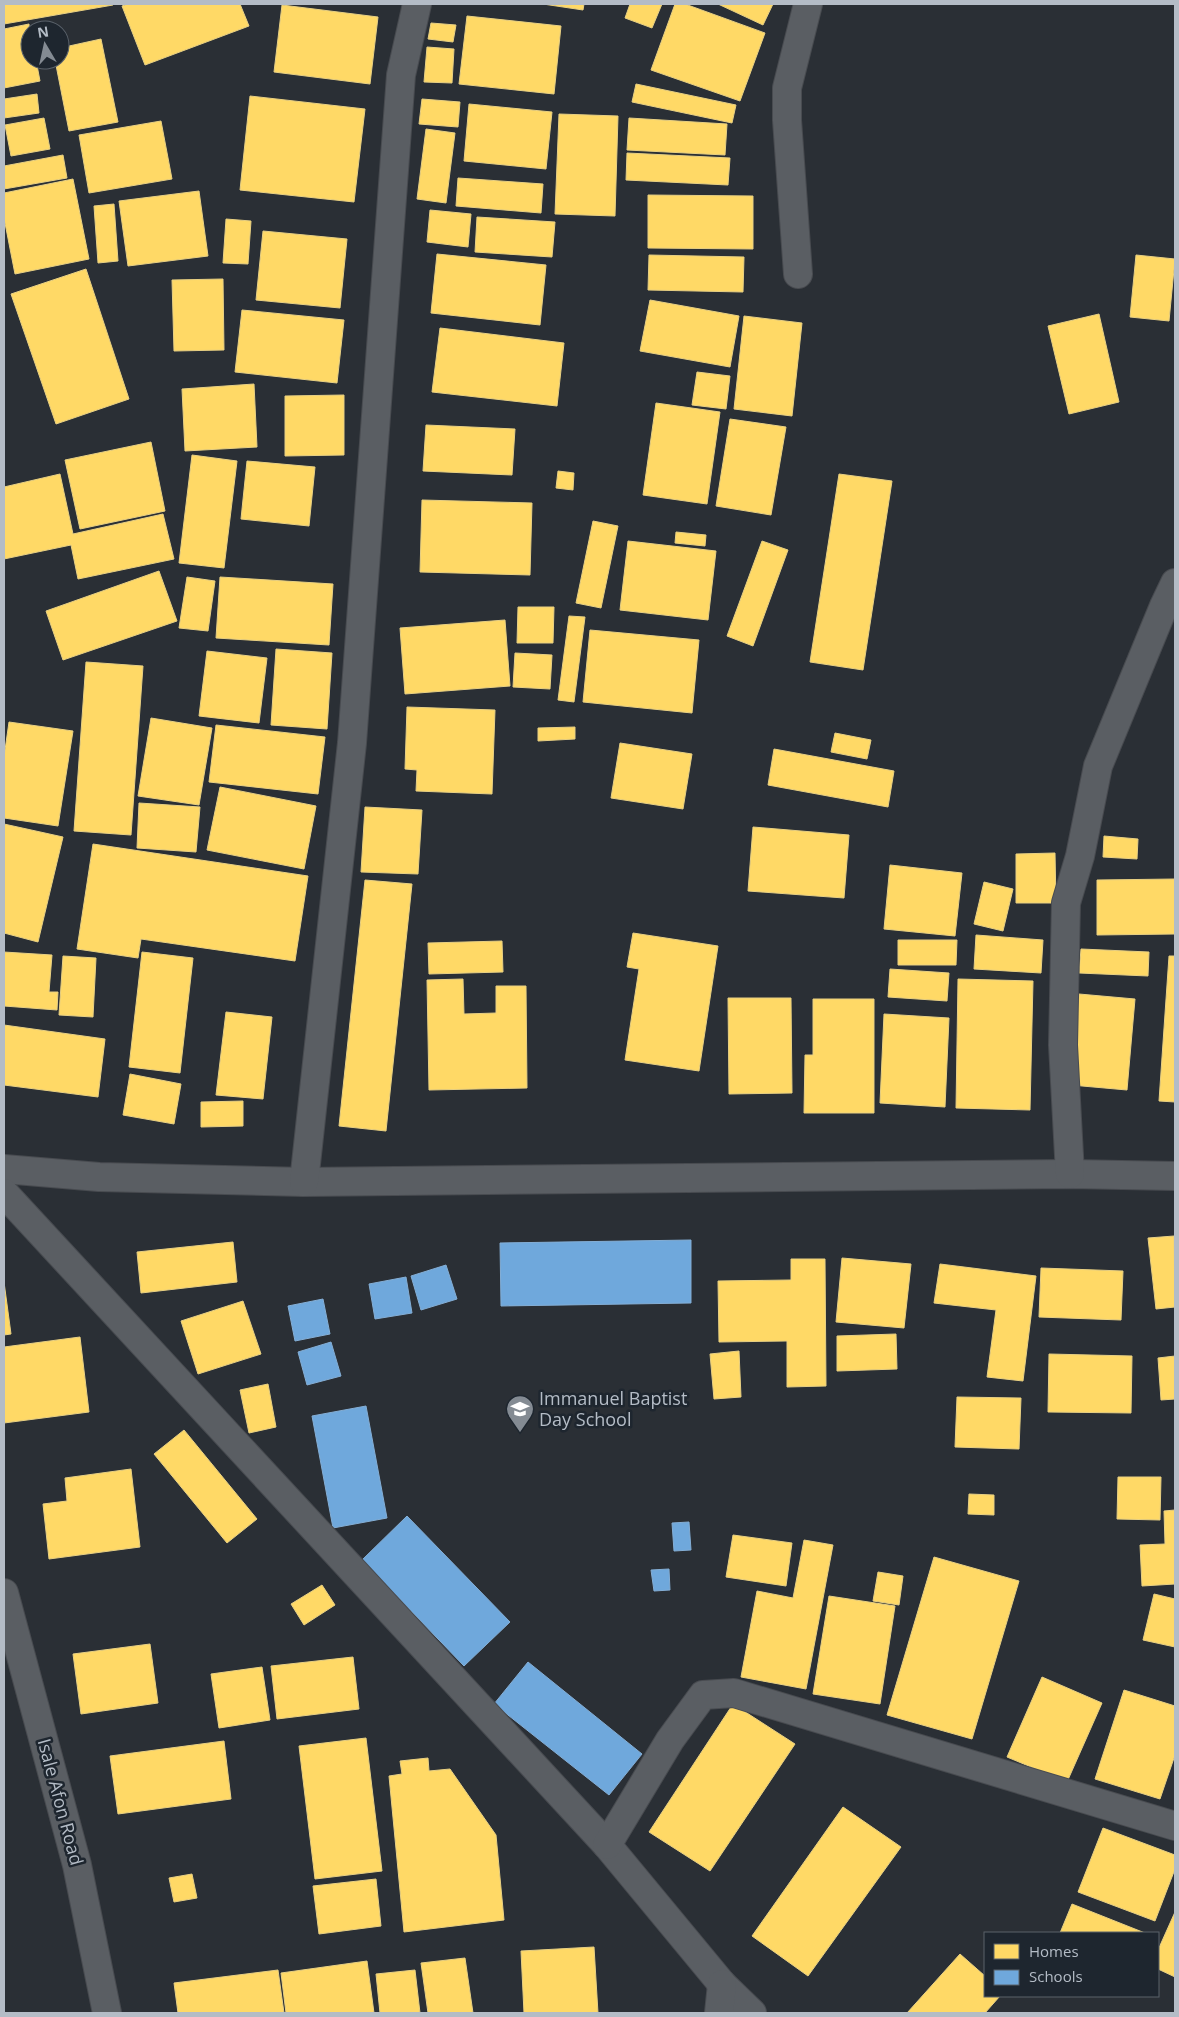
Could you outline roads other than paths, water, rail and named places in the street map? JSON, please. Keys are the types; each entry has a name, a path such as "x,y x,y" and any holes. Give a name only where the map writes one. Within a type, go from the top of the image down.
{"street":[{"path":"304,1182 352,743 401,74 417,4"},
{"path":"798,274 786,120 787,88 808,4"},
{"path":"1070,1174 1063,1045 1066,903 1080,856 1098,766 1175,583"},
{"path":"4,1169 100,1177 304,1182 1070,1174 1175,1176"},
{"path":"4,1193 607,1844 722,1984 752,2013"},
{"name":"Isale Afon Road","path":"4,1594 77,1865 107,2013"},
{"path":"607,1844 670,1740 703,1695 734,1693 1175,1826"},
{"path":"719,2013 722,1984"}],"place":[{"name":"Immanuel Baptist Day School","path":"520,1433"}]}
